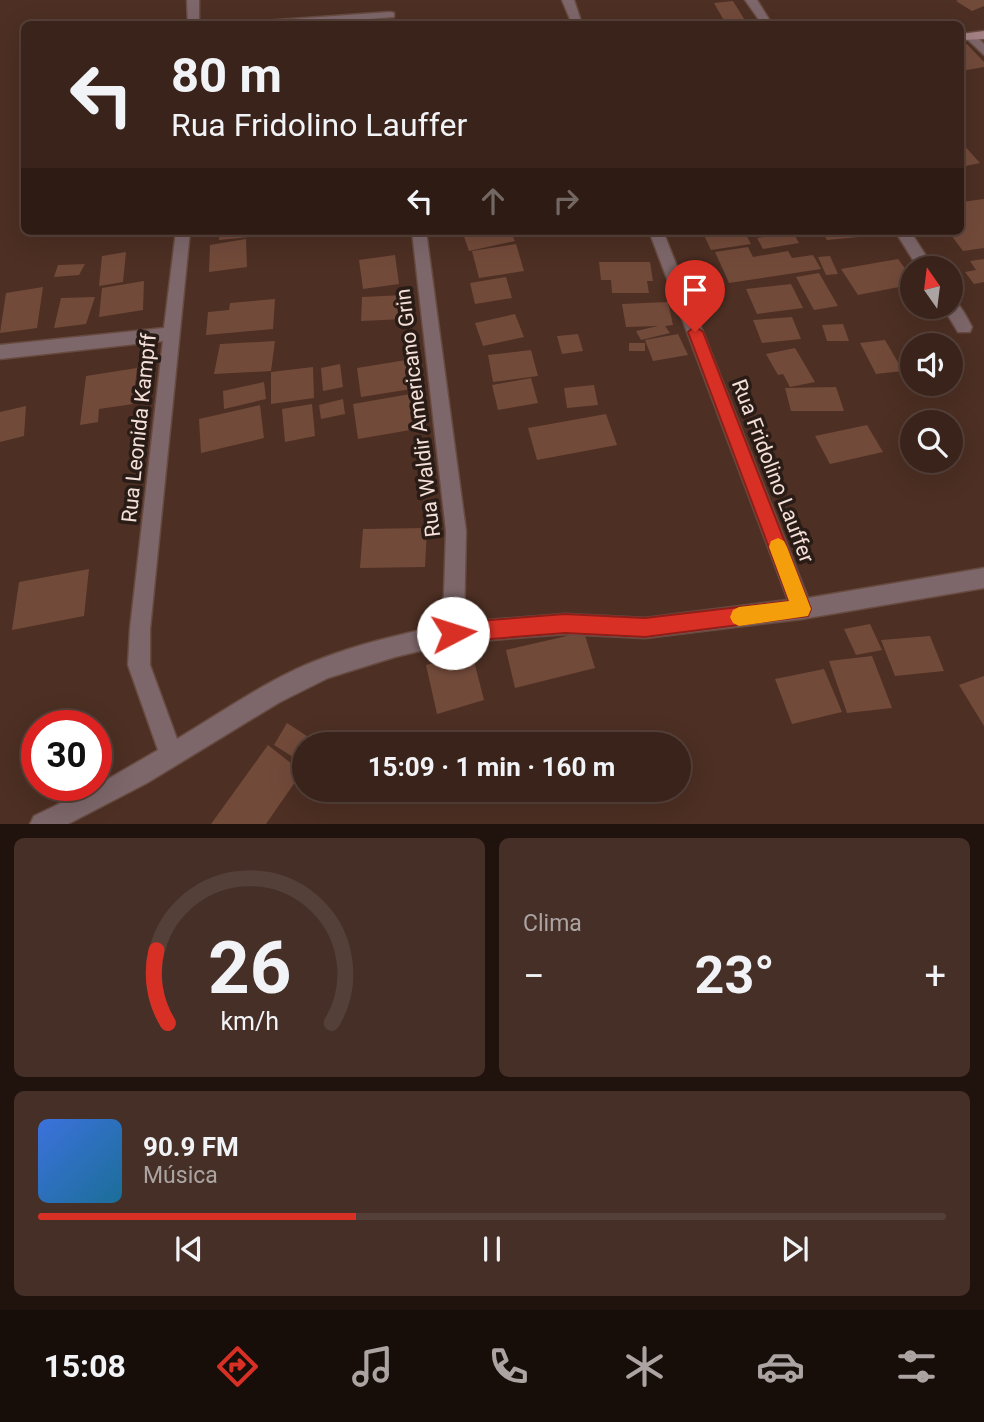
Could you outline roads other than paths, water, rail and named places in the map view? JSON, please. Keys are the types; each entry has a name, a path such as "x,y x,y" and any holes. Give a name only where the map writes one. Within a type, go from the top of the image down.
{"street":[{"path":"193,0 194,21"},
{"path":"360,21 392,20 390,0"},
{"path":"568,0 576,21"},
{"path":"751,0 764,21"},
{"path":"966,37 984,25"},
{"path":"966,37 984,35"},
{"path":"966,37 984,51"},
{"name":"Rua Leonida Kampff","path":"171,755 139,664 140,629 183,235"},
{"name":"Rua Waldir Americano Grin","path":"419,235 456,531 453,633"},
{"name":"Rua Fridolino Lauffer","path":"658,235 802,609"},
{"path":"905,235 918,256"},
{"path":"959,319 964,327"},
{"path":"0,352 172,334"},
{"path":"42,824 139,775 271,694 324,668 395,646 453,633 565,624 645,628 802,609 984,578"}]}
